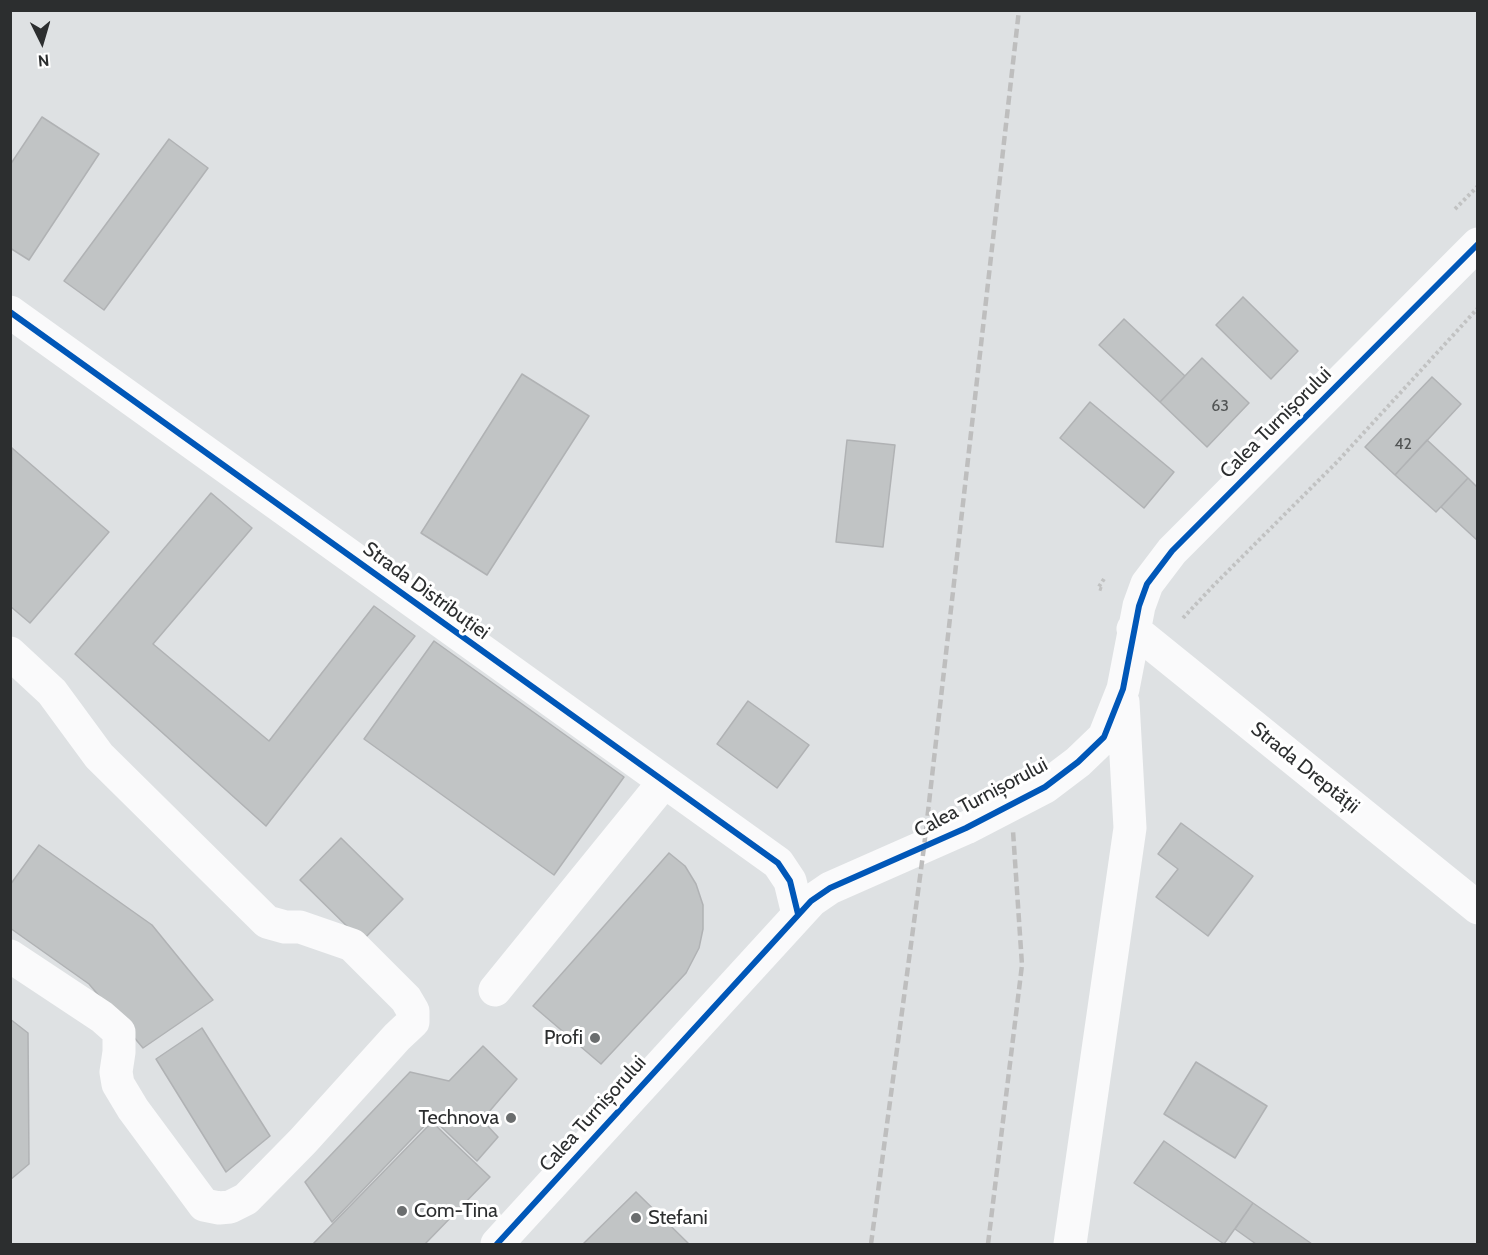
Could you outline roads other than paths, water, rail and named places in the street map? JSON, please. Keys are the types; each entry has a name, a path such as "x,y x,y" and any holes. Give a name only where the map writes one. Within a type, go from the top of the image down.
{"street":[{"name":"Calea Turnișorului","path":"497,1245 811,901 830,888 966,828 1045,787 1078,762 1104,737 1145,638 1147,584 1173,551 1478,244"},
{"name":"Strada Distribuției","path":"10,312 778,863 790,880 798,914"},
{"name":"Strada Dreptății","path":"1145,638 1478,908"},
{"path":"10,653 52,692 99,756 267,922 285,927 300,927 352,945 406,999 413,1011 413,1022 246,1199 230,1207 219,1208 204,1205 133,1109 118,1084 116,1072 119,1032 102,1017 10,956"},
{"path":"1070,1245 1130,828 1123,689"},
{"path":"495,990 664,782"}],"railway":[{"path":"871,1244 924,847 1019,10"},
{"path":"988,1244 1022,965 1013,831"}],"place":[{"name":"Profi","path":"595,1038"},
{"name":"Technova","path":"511,1118"},
{"name":"Com-Tina","path":"402,1211"},
{"name":"Stefani","path":"636,1218"}]}
